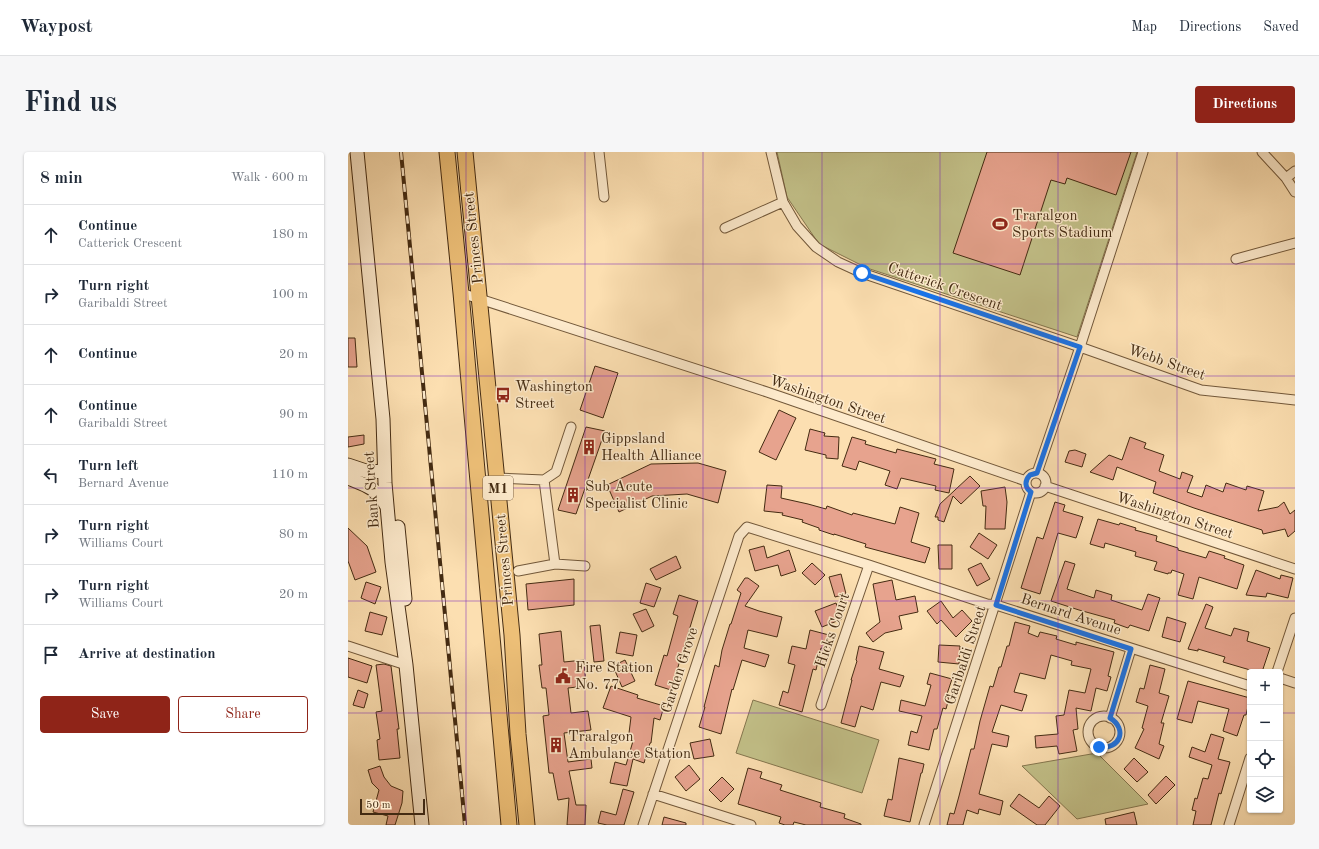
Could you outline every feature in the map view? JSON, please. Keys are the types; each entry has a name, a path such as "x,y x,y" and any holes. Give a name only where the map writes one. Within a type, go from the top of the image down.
{"highway":[{"name":"Princes Street","path":"447,152 509,825"},
{"name":"Princes Street","path":"465,152 512,635 518,734 527,825"}],"main road":[{"name":"Bank Street","path":"357,152 383,418 387,477 387,507 393,569 406,665 422,825"},
{"path":"348,464 387,477"},
{"path":"370,487 387,477"},
{"path":"387,477 403,574 406,620 406,665"},
{"path":"348,478 370,487 380,495 387,507"}],"street":[{"path":"599,152 604,197"},
{"name":"Catterick Crescent","path":"771,152 783,202 797,226 816,247 838,262 862,273 1080,347"},
{"path":"1037,473 1080,347 1143,152"},
{"path":"1262,152 1286,178 1295,192"},
{"path":"1286,178 1295,171"},
{"path":"725,228 783,202"},
{"path":"1236,259 1295,243"},
{"name":"Washington Street","path":"461,293 767,392 1026,481"},
{"name":"Webb Street","path":"1080,347 1201,390 1295,400"},
{"path":"496,478 544,480 556,472 571,427"},
{"path":"1037,473 1040,474 1045,480 1045,486 1041,492 1034,494 1026,487 1026,481 1030,475 1037,473"},
{"path":"544,480 554,564"},
{"name":"Washington Street","path":"1045,486 1295,569"},
{"name":"Garibaldi Street","path":"924,825 996,605 1031,492"},
{"name":"Bernard Avenue","path":"747,527 1247,685"},
{"name":"Garden Grove","path":"643,825 739,536 747,527"},
{"path":"518,571 554,564 585,566"},
{"name":"Hicks Court","path":"821,705 869,565"},
{"path":"1278,669 1295,618"},
{"path":"348,646 406,665"},
{"path":"1110,718 1131,649"},
{"path":"1283,679 1295,683"},
{"path":"1229,825 1247,768"},
{"path":"653,794 751,825"}],"shaded area":[{"path":"777,152 1137,152 1077,337 867,268 819,244 787,197"},
{"path":"753,700 879,740 862,793 736,753"},
{"path":"1097,753 1148,804 1077,819 1022,766"}],"building":[{"name":"Traralgon Sports Stadium","path":"987,152 1131,152 1116,195 1067,178 1065,184 1051,180 1020,275 953,253"},
{"path":"348,338 355,338 357,367 348,367"},
{"path":"595,366 618,373 603,418 580,410"},
{"path":"779,410 796,418 776,460 759,452"},
{"path":"586,427 605,431 576,514 558,510"},
{"path":"810,429 825,433 824,436 839,437 838,459 826,458 826,455 805,450"},
{"path":"364,435 364,444 348,447 348,437"},
{"path":"852,437 866,441 865,444 896,453 897,449 936,459 934,464 954,469 949,493 935,490 936,486 901,478 897,489 885,485 890,471 859,461 856,470 842,466"},
{"path":"1130,437 1146,443 1144,448 1164,455 1159,471 1180,479 1182,472 1193,476 1187,492 1202,497 1206,485 1223,492 1226,483 1246,490 1247,486 1264,491 1258,511 1278,507 1284,502 1290,514 1295,510 1295,531 1288,537 1285,529 1263,534 1262,530 1153,493 1156,482 1117,467 1113,480 1090,472 1109,455 1122,460"},
{"path":"1075,450 1086,454 1082,467 1065,462 1069,451"},
{"path":"698,463 726,471 718,503 687,494 652,496 619,512 607,485 651,464"},
{"path":"970,476 980,486 961,504 953,496 944,522 938,520 938,517 935,517 940,504"},
{"path":"767,485 782,486 781,498 826,509 827,506 852,515 853,513 895,524 900,507 919,513 911,542 930,548 925,563 865,547 866,544 819,530 819,528 802,522 803,520 782,515 783,513 764,511"},
{"path":"1005,487 1007,502 1005,529 985,529 986,506 983,506 981,491"},
{"path":"1055,502 1065,505 1063,511 1083,517 1076,538 1058,533 1040,594 1021,588 1037,537 1043,539"},
{"path":"1098,519 1119,525 1120,523 1136,528 1135,530 1157,536 1156,541 1178,548 1178,550 1206,558 1209,551 1225,556 1224,558 1244,565 1237,589 1199,577 1193,599 1178,595 1184,574 1172,570 1171,573 1168,574 1154,570 1157,562 1135,556 1136,552 1105,543 1104,548 1090,544"},
{"path":"348,528 367,546 376,572 355,580 348,561"},
{"path":"979,533 997,545 988,559 970,547"},
{"path":"938,545 952,545 952,569 939,569"},
{"path":"764,546 767,558 789,550 796,571 781,576 778,565 755,571 749,550"},
{"path":"676,556 681,568 656,580 650,569"},
{"path":"1065,561 1075,564 1067,589 1094,598 1096,590 1112,595 1111,600 1142,610 1148,594 1160,598 1149,631 1130,625 1128,628 1114,623 1115,620 1051,601"},
{"path":"812,563 825,575 815,585 802,573"},
{"path":"981,563 990,579 977,586 968,569"},
{"path":"1256,570 1280,579 1281,575 1293,578 1288,598 1267,593 1266,597 1246,595"},
{"path":"841,574 846,594 835,597 829,577"},
{"path":"745,578 748,578 759,586 745,606 782,617 777,637 748,630 744,648 769,655 765,667 742,660 733,690 732,689 721,734 699,727 715,665 719,667 722,650 741,593 737,590"},
{"path":"574,579 574,605 528,610 526,584"},
{"path":"892,580 896,600 915,596 918,612 899,616 902,629 885,633 873,642 866,633 880,622 873,584"},
{"path":"366,582 381,587 375,604 361,598"},
{"path":"646,583 661,588 654,607 640,603"},
{"path":"679,595 698,601 671,690 655,685 664,655 667,656 678,616 673,614"},
{"path":"941,601 953,618 962,610 972,621 956,637 941,620 937,624 927,611"},
{"path":"836,603 842,619 822,627 815,611"},
{"path":"1206,604 1213,607 1205,628 1231,636 1234,628 1249,632 1247,641 1270,648 1263,669 1247,669 1223,662 1225,657 1198,649 1198,651 1188,649"},
{"path":"646,609 654,626 642,632 633,614"},
{"path":"370,612 387,617 382,635 365,631"},
{"path":"1167,617 1186,623 1180,642 1162,637"},
{"path":"1015,622 1030,626 1028,633 1038,637 1040,632 1057,636 1056,639 1076,645 1076,642 1114,652 1108,676 1111,677 1107,691 1096,688 1091,711 1076,708 1078,729 1073,730 1077,751 1059,754 1057,746 1036,748 1035,736 1058,734 1056,716 1064,715 1069,690 1085,693 1091,669 1071,665 1072,661 1051,655 1045,679 1020,673 1014,692 1027,695 1022,711 1001,705 992,732 1009,736 1007,747 992,744 979,794 1003,801 1000,815 979,809 978,814 967,810 963,825 947,825 950,813 954,814 971,749 974,749 990,686 993,687 999,667 1001,667 1007,646 1009,646"},
{"path":"600,625 604,661 594,662 590,626"},
{"path":"810,630 829,635 826,649 821,648 816,670 813,669 802,712 779,705 783,691 788,693 795,665 788,663 792,646 806,649"},
{"path":"561,631 564,662 584,660 586,686 568,688 571,713 588,711 591,730 564,733 568,762 591,759 592,768 569,771 576,805 586,805 585,825 567,825 569,798 558,800 553,773 549,773 543,716 549,715 546,688 542,688 539,665 542,665 539,634"},
{"path":"620,632 637,635 633,656 616,653"},
{"path":"939,645 960,646 959,664 938,662"},
{"path":"859,646 884,652 879,669 904,676 900,687 881,682 873,710 861,706 855,727 841,723 857,661"},
{"path":"348,658 372,666 367,683 348,677"},
{"path":"625,660 635,681 622,687 613,666"},
{"path":"384,664 391,666 399,729 397,729 400,758 379,760 377,740 380,739 376,712 382,711 376,665"},
{"path":"1150,665 1165,669 1159,693 1169,696 1161,723 1164,723 1159,744 1164,746 1159,759 1135,748 1144,729 1142,728 1148,706 1136,702 1140,688 1144,689"},
{"path":"930,673 952,679 946,697 949,698 946,709 943,708 937,729 934,729 929,750 908,745 911,731 917,733 922,716 899,711 901,700 925,706 931,685 927,684"},
{"path":"1188,681 1247,697 1246,715 1244,715 1237,736 1223,731 1229,709 1198,701 1192,723 1177,719"},
{"path":"611,686 638,695 637,698 664,706 660,720 654,718 651,743 644,763 633,759 627,786 610,783 615,762 626,765 633,741 628,741 631,717 603,708"},
{"path":"358,690 368,694 364,708 353,705"},
{"path":"1211,734 1224,738 1218,759 1230,762 1221,794 1219,793 1211,825 1193,825 1196,811 1192,810 1195,798 1197,799 1203,778 1208,779 1212,765 1189,757 1192,747 1205,752"},
{"path":"710,739 714,756 694,759 690,743"},
{"path":"899,758 924,764 910,822 884,816 888,799 892,800"},
{"path":"1134,758 1148,772 1137,782 1124,769"},
{"path":"689,765 700,779 686,791 675,777"},
{"path":"380,766 384,777 391,786 403,791 402,803 395,825 386,825 388,816 373,812 379,790 372,783 368,770"},
{"path":"748,768 762,772 760,778 782,785 780,790 821,803 820,807 845,814 844,818 861,825 806,825 794,822 793,825 785,825 779,823 781,817 738,804"},
{"path":"1166,776 1175,785 1156,804 1148,795"},
{"path":"722,777 734,789 721,802 709,790"},
{"path":"623,789 634,792 624,825 607,825 598,823 601,811 616,815"},
{"path":"1019,794 1039,808 1049,796 1060,806 1045,825 1037,825 1010,806"},
{"path":"1134,812 1137,825 1106,825 1105,819"},
{"path":"664,817 686,823 686,825 662,825"}],"railway":[{"path":"401,152 465,825"}],"place":[{"name":"Traralgon Sports Stadium","path":"1000,224"},
{"name":"Washington Street","path":"503,395"},
{"name":"Gippsland Health Alliance","path":"589,447"},
{"name":"Sub Acute Specialist Clinic","path":"573,495"},
{"name":"Fire Station No. 77","path":"563,676"},
{"name":"Traralgon Ambulance Station","path":"556,745"}],"route":[{"path":"862,273 1080,347 1037,473 1030,475 1026,481 1026,487 1031,492 996,605 1131,649 1110,718 1115,720 1118,725 1120,730 1119,739 1111,747 1099,747"}]}
